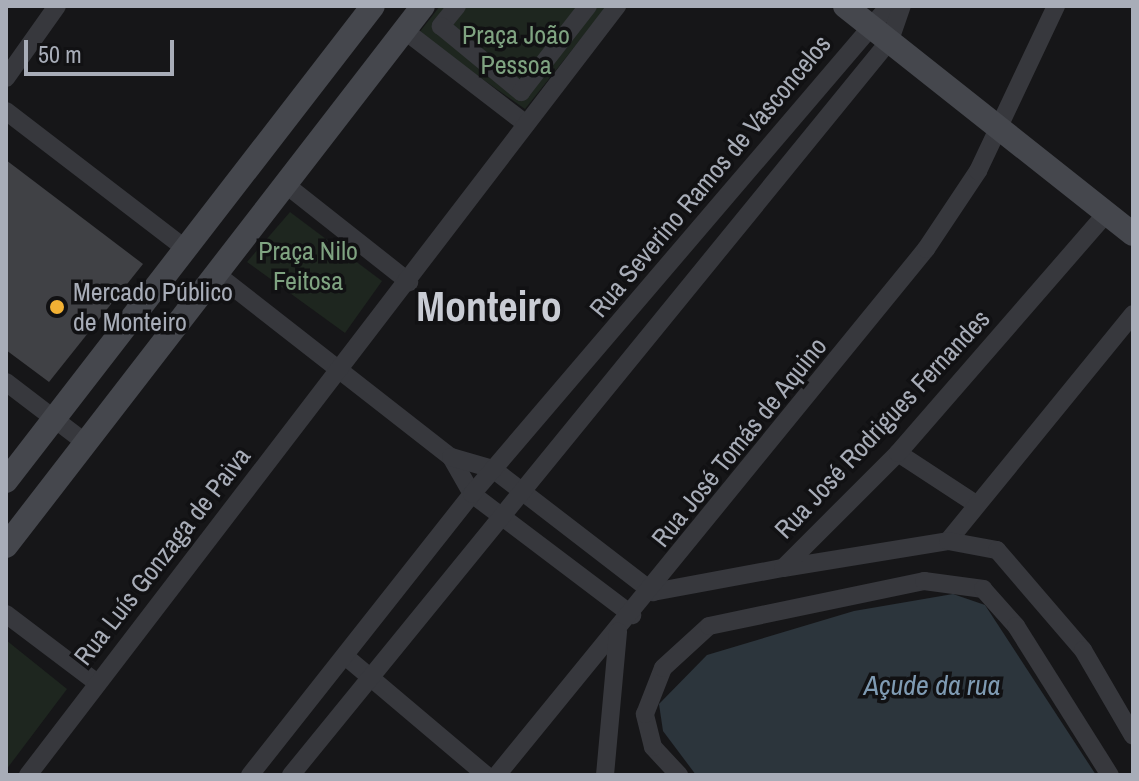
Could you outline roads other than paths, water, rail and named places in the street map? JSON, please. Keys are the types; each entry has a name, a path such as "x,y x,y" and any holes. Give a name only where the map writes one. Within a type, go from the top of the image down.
{"main road":[{"path":"6,481 373,6"},
{"path":"6,546 290,188 423,6"},
{"path":"845,6 999,126 1105,215 1133,234"}],"street":[{"path":"6,78 57,6"},
{"path":"457,6 441,26 521,92 588,6"},
{"name":"Rua Luís Gonzaga de Paiva","path":"28,775 96,682 341,371 617,6"},
{"path":"880,33 889,6"},
{"path":"880,33 902,6"},
{"name":"Rua José Tomás de Aquino","path":"497,775 653,592 926,249 999,126 1056,6"},
{"path":"404,30 526,124"},
{"name":"Rua Severino Ramos de Vasconcelos","path":"250,775 493,469 880,33"},
{"name":"Rua Severino Ramos de Vasconcelos","path":"291,775 524,491 880,33"},
{"path":"6,111 186,249"},
{"path":"290,188 409,282"},
{"name":"Rua José Rodrigues Fernandes","path":"653,592 783,568 898,453 1105,215"},
{"path":"219,276 451,457 493,469 653,592"},
{"path":"948,541 1133,314"},
{"path":"592,355 616,374"},
{"path":"6,382 87,444"},
{"path":"898,453 976,504"},
{"path":"451,457 472,494 632,615"},
{"path":"783,568 948,541 997,550 1083,650 1133,736"},
{"path":"679,775 653,747 645,714 663,668 709,626 924,581 983,589 1016,626 1110,775"},
{"path":"6,614 96,682"},
{"path":"605,775 618,632"},
{"path":"345,656 486,775"}],"water":[{"name":"Açude da rua","path":"953,594 985,605 1096,775 696,775 663,731 659,704 707,655 854,611"}],"place":[{"name":"Mercado Público de Monteiro","path":"57,307"}],"district":[{"name":"Monteiro","path":"489,306"}],"park label":[{"name":"Praça João Pessoa","path":"516,50"},
{"name":"Praça Nilo Feitosa","path":"308,266"}]}
